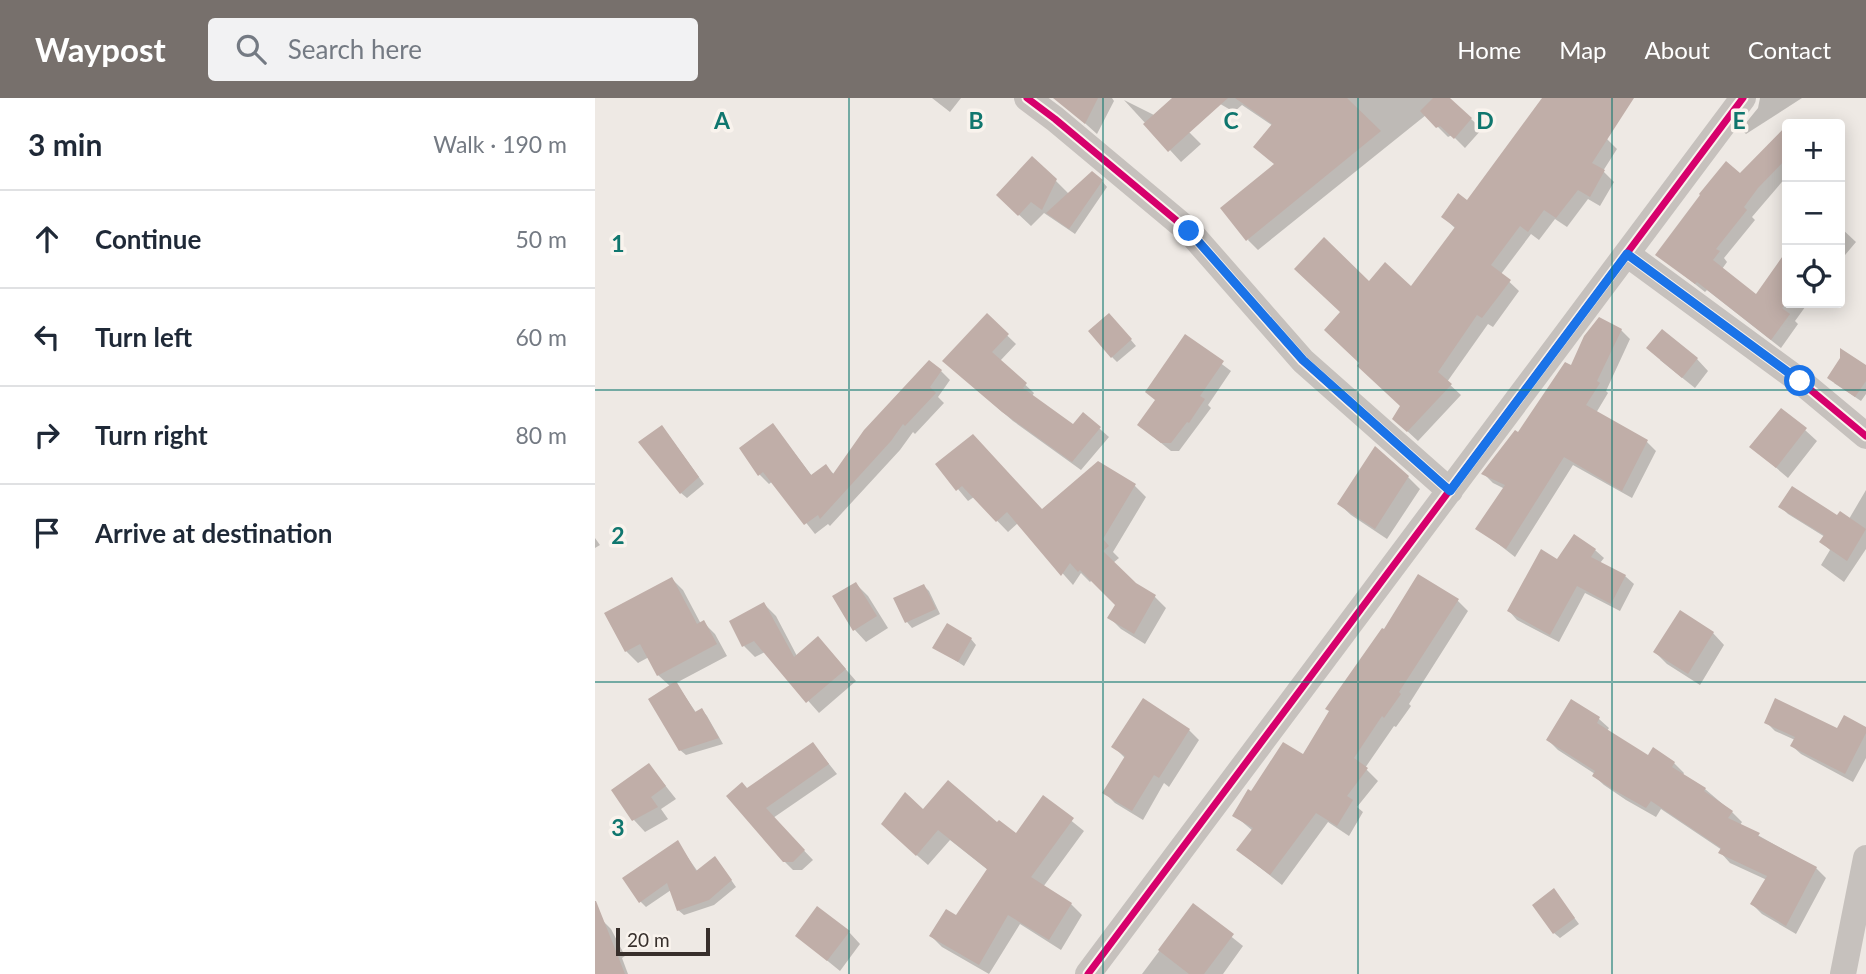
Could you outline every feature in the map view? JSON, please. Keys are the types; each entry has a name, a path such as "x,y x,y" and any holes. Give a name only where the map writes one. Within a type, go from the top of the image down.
{"street":[{"path":"1027,98 1055,118 1189,231 1303,360 1450,491"},
{"path":"1088,974 1744,98"},
{"path":"1627,254 1800,381 1866,436"},
{"path":"1843,974 1866,858"}],"building":[{"path":"1053,98 1098,98 1085,124"},
{"path":"1172,98 1228,98 1168,152 1143,124"},
{"path":"1235,98 1347,98 1381,131 1246,241 1220,208 1274,164 1253,147 1272,124"},
{"path":"1433,98 1450,98 1472,118 1454,139 1440,126 1436,128 1420,111"},
{"path":"1542,98 1634,98 1592,163 1605,170 1590,197 1578,190 1556,218 1544,210 1528,232 1520,226 1491,265 1511,280 1482,318 1477,315 1438,372 1452,384 1407,432 1392,419 1400,406 1357,366 1359,363 1324,330 1340,312 1294,269 1324,237 1369,281 1385,262 1411,286 1455,227 1441,217 1458,193 1467,200"},
{"path":"1782,130 1782,163 1744,207 1747,210 1716,249 1720,251 1713,260 1756,294 1782,257 1782,308 1790,314 1771,340 1697,282 1695,284 1655,255 1726,161 1740,173"},
{"path":"1032,156 1057,179 1042,210 1031,202 1018,216 996,195"},
{"path":"1092,171 1103,180 1069,229 1046,213"},
{"path":"987,313 1009,334 992,352 1027,383 1023,388 1073,424 1083,412 1101,427 1072,462 1002,412 942,361"},
{"path":"1109,313 1132,339 1111,358 1088,331"},
{"path":"1599,317 1622,329 1597,381 1600,383 1586,405 1648,440 1622,491 1564,457 1506,549 1475,529 1505,485 1481,474 1515,430 1518,432 1565,362 1571,365 1584,336"},
{"path":"1662,329 1698,358 1682,378 1646,348"},
{"path":"1185,334 1224,361 1200,396 1205,399 1189,423 1187,422 1171,443 1161,443 1137,425 1155,400 1145,392"},
{"path":"1840,348 1866,365 1866,381 1855,397 1827,378 1840,358"},
{"path":"929,360 942,370 930,387 936,393 905,426 903,424 891,441 820,519 818,515 804,525 763,472 758,476 739,448 773,423 811,475 826,464 833,474 864,430"},
{"path":"1781,408 1807,428 1776,468 1749,447"},
{"path":"662,425 699,477 680,494 638,442"},
{"path":"973,434 1042,509 1098,461 1136,484 1103,539 1109,546 1103,551 1136,583 1156,595 1134,634 1107,618 1115,605 1080,570 1078,572 1070,563 1061,576 1007,512 996,522 962,486 956,491 935,464"},
{"path":"1375,446 1409,476 1375,529 1337,504"},
{"path":"1792,486 1837,515 1840,511 1866,529 1847,561 1819,542 1824,535 1778,507"},
{"path":"1574,534 1596,549 1591,557 1626,575 1611,604 1577,586 1550,635 1507,611 1541,549 1557,559"},
{"path":"1418,574 1459,599 1399,692 1401,694 1384,718 1382,716 1354,758 1368,768 1347,796 1353,800 1337,826 1316,813 1270,875 1236,850 1253,828 1232,816 1248,789 1251,791 1283,742 1303,754 1329,711 1325,709 1382,628 1384,629"},
{"path":"672,577 697,624 704,620 717,644 657,676 640,644 625,652 604,613"},
{"path":"856,582 877,616 853,631 832,596"},
{"path":"924,584 936,609 905,623 893,598"},
{"path":"764,602 794,657 818,636 846,669 806,703 754,641 742,647 729,621"},
{"path":"1680,610 1714,632 1688,674 1653,652"},
{"path":"947,623 972,638 958,662 932,648"},
{"path":"676,681 695,712 702,708 719,738 679,751 648,699"},
{"path":"1143,698 1190,729 1159,778 1154,775 1132,811 1102,793 1125,756 1111,747"},
{"path":"1775,698 1837,728 1844,715 1866,727 1866,733 1845,774 1790,746 1795,737 1764,723"},
{"path":"1571,699 1600,717 1597,723 1648,755 1653,747 1675,762 1672,767 1706,788 1704,791 1733,811 1728,818 1760,833 1758,836 1817,867 1786,926 1750,904 1767,876 1718,853 1721,848 1651,801 1646,808 1614,790 1592,776 1595,771 1546,740"},
{"path":"813,742 829,764 766,808 805,850 793,862 783,862 726,796 742,782 747,788"},
{"path":"649,763 666,786 651,797 658,807 632,821 611,790"},
{"path":"948,780 997,822 999,820 1016,833 1043,795 1074,818 1031,877 1072,903 1049,940 1008,915 979,965 929,936 946,909 956,915 987,869 938,830 916,856 881,824 905,792 923,809"},
{"path":"678,840 696,871 715,856 732,880 709,900 677,911 667,883 639,903 622,878"},
{"path":"1554,888 1575,918 1553,934 1532,905"},
{"path":"596,901 625,974 595,974"},
{"path":"1193,903 1234,934 1204,974 1189,974 1158,950"},
{"path":"817,906 850,931 827,961 795,936"}],"cycle path":[{"path":"1027,98 1189,231 1303,361 1450,491"},
{"path":"1088,974 1743,98"},
{"path":"1627,254 1800,381 1866,436"}],"route":[{"path":"1189,231 1303,360 1450,491 1627,254 1800,381"}]}
